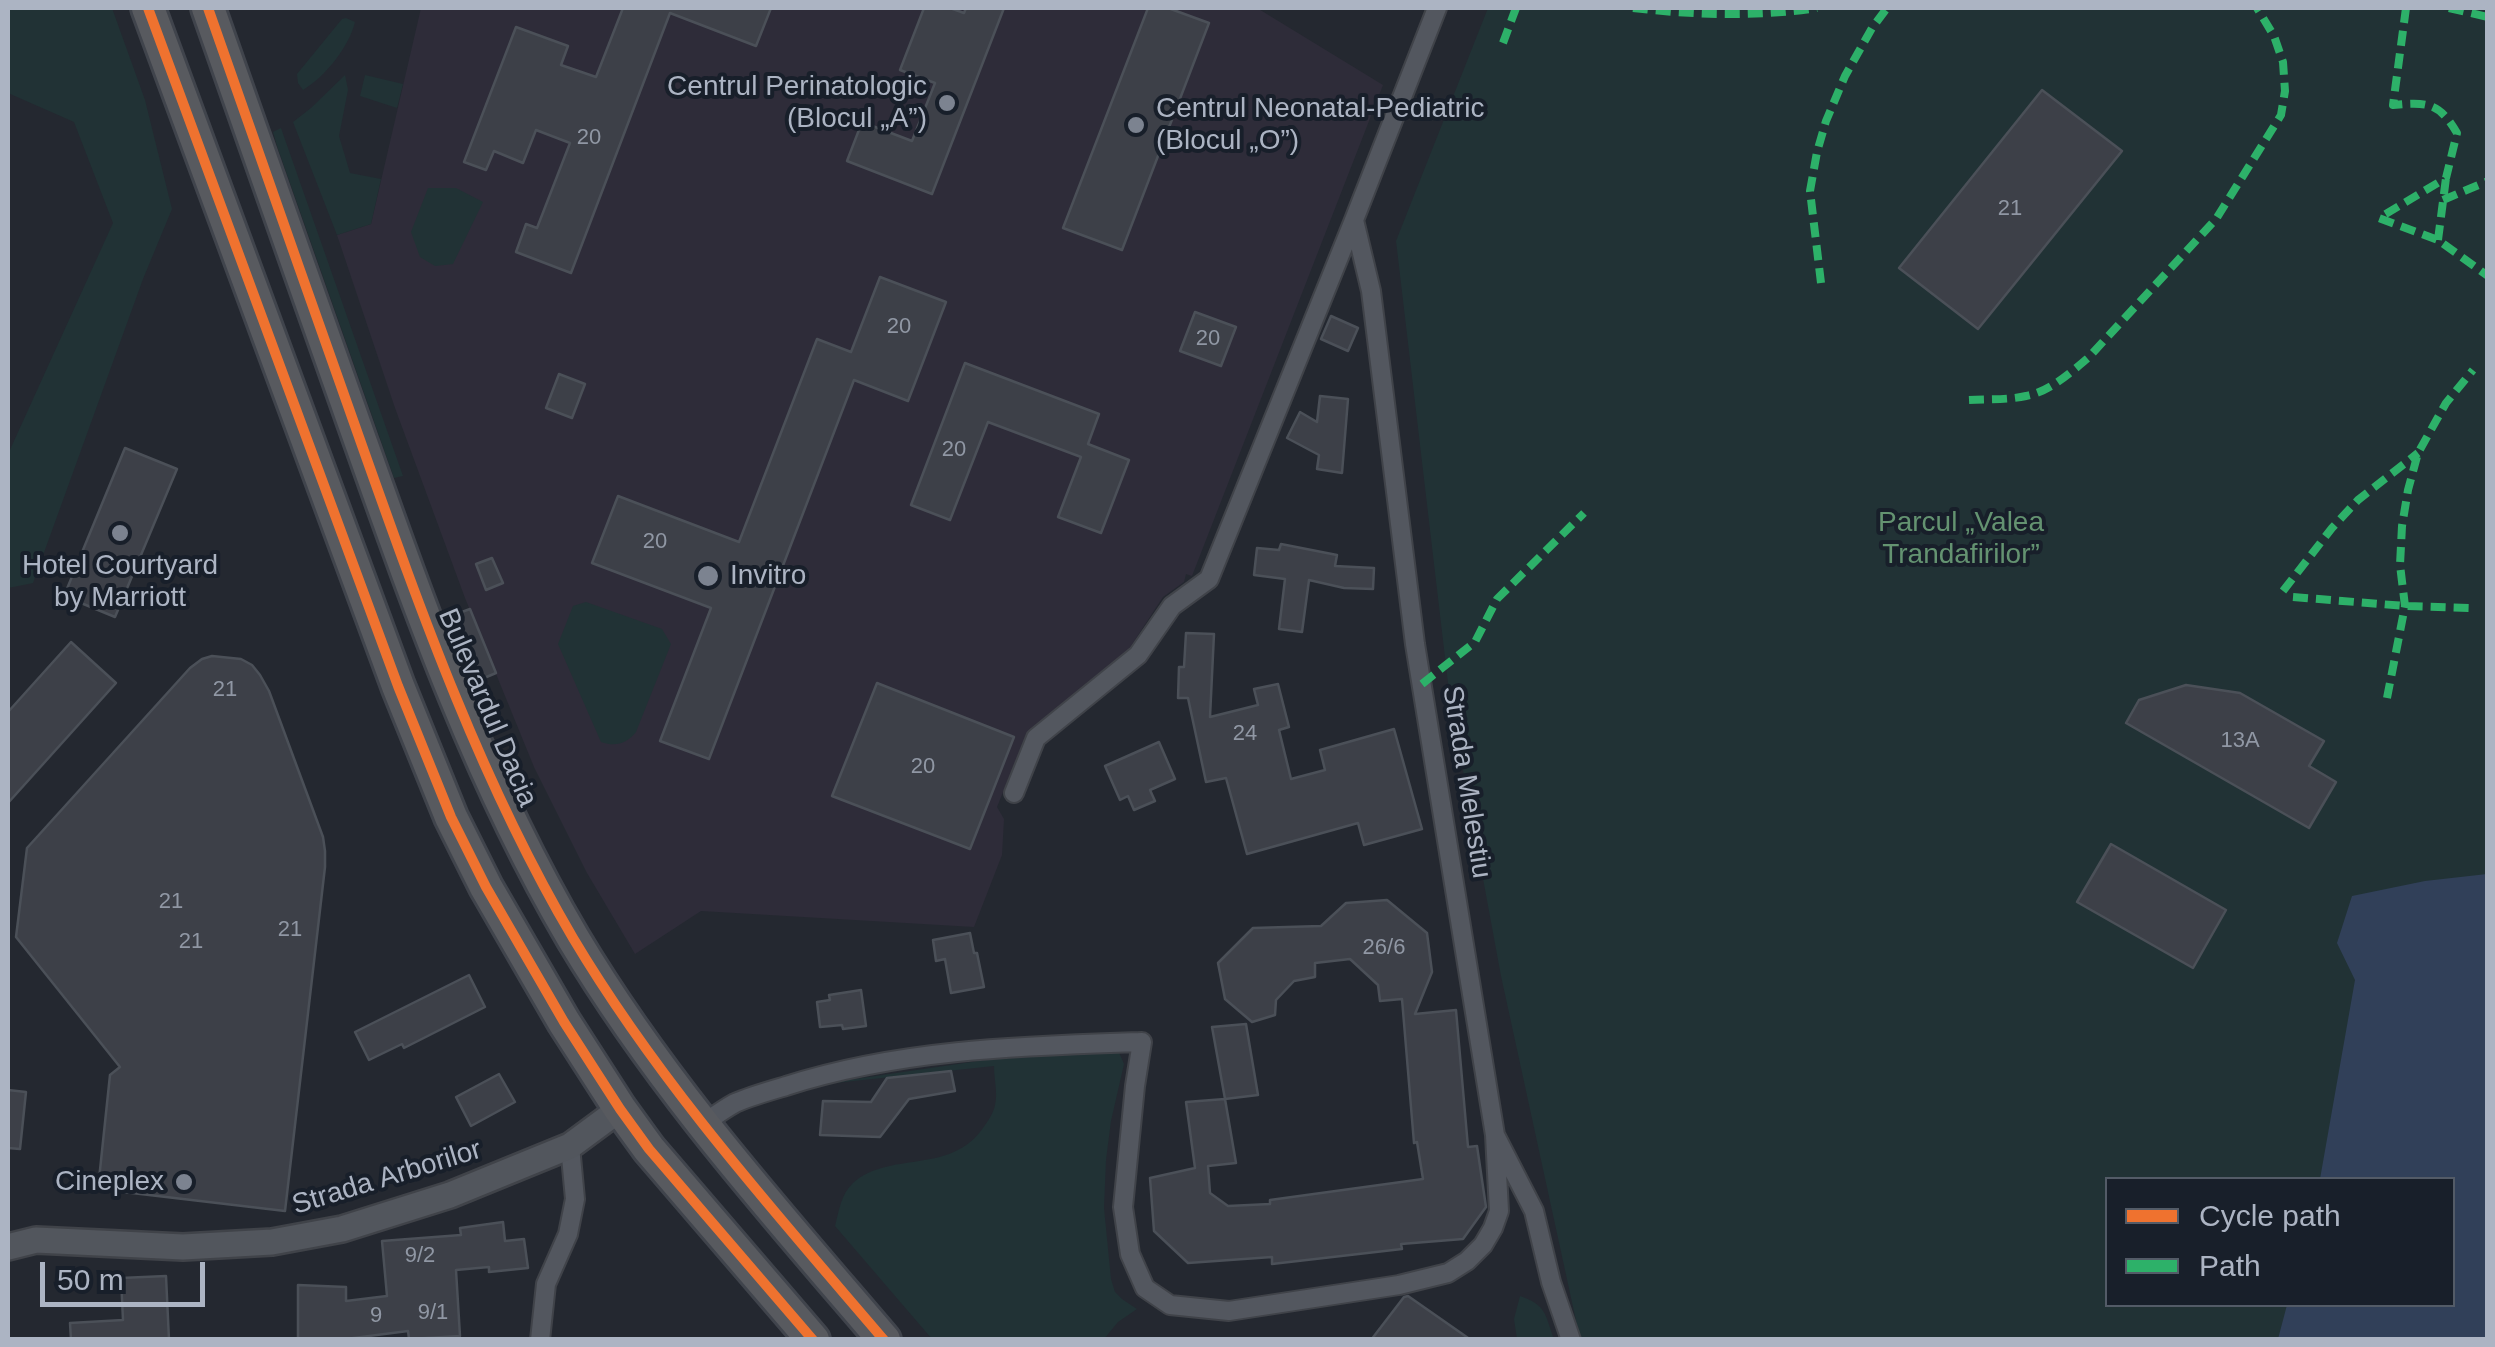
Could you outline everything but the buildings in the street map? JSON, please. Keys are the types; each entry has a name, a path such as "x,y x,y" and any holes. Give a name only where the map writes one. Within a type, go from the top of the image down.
{"highway":[{"path":"148,8 354,570 451,818 519,947 620,1110 813,1340"},
{"name":"Bulevardul Dacia","path":"208,8 412,586 486,772 532,867 630,1027 703,1124 884,1340"}],"street":[{"path":"1014,793 1036,738 1138,655 1172,606 1209,579 1437,8"},
{"name":"Strada Melestiu","path":"1354,220 1371,291 1415,644 1495,1136 1534,1212 1570,1340"},
{"path":"703,1124 734,1104 776,1089 824,1074 903,1058 996,1048 1142,1042 1124,1207 1130,1254 1145,1288 1170,1305 1230,1311 1399,1285 1448,1273 1467,1261 1483,1245 1499,1212 1495,1136"},
{"name":"Strada Arborilor","path":"8,1247 36,1240 183,1247 272,1242 342,1229 450,1195 570,1146 620,1110"},
{"path":"540,1340 546,1284 568,1234 575,1200 570,1146"}],"shaded area":[{"path":"421,8 1257,8 1383,85 1192,576 1186,574 1184,582 1163,597 1127,652 1026,735 997,807 1004,819 1002,855 974,927 701,911 635,954 587,873 534,767 465,598 337,235 371,224"}],"green space":[{"path":"8,8 112,8 145,100 172,209 33,583 8,588 9,452 113,223 74,122 8,93"},
{"name":"Parcul „Valea Trandafirilor”","path":"1488,8 2487,8 2487,1339 1580,1339 1501,976 1450,700 1396,241"},
{"path":"346,18 355,22 342,51 303,90 297,74"},
{"path":"345,75 348,90 339,136 350,173 381,179 371,224 337,235 293,122"},
{"path":"365,75 403,84 397,108 360,96"},
{"path":"281,128 403,476 394,478 278,149 273,132"},
{"path":"428,188 456,188 483,202 453,264 435,266 420,257 411,232"},
{"path":"586,602 662,629 671,644 636,732 620,743 601,742 558,644 573,606"},
{"path":"1118,1050 1124,1064 1111,1121 1104,1208 1115,1292 1137,1309 1118,1322 1104,1339 932,1339 835,1226 846,1192 868,1173 951,1153 980,1132 995,1105 994,1066 807,1086 1006,1054"},
{"path":"1520,1296 1540,1307 1554,1339 1517,1339 1514,1319"}],"water":[{"path":"2487,874 2487,1339 2278,1339 2286,1307 2455,1307 2455,1177 2320,1177 2355,980 2337,943 2352,896 2425,881"}],"marked path":[{"path":"1503,43 1516,8"},
{"path":"1633,8 1725,14 1817,8"},
{"path":"1821,283 1810,191 1817,152 1845,76 1887,8"},
{"path":"1969,400 2026,396 2067,376 2216,219 2281,115 2285,91 2283,62 2274,36 2257,8"},
{"path":"2406,8 2393,105 2431,106 2444,115 2457,133 2446,178 2379,218 2438,240 2488,276"},
{"path":"2449,8 2488,17"},
{"path":"2438,240 2446,178"},
{"path":"2443,200 2488,181"},
{"path":"2387,698 2405,606 2400,565 2408,490 2418,453 2446,403 2473,370"},
{"path":"2283,591 2358,500 2418,453"},
{"path":"1422,684 1475,642 1497,599 1584,513"},
{"path":"2293,597 2472,608"}],"cycle path":[{"path":"148,8 398,686 451,817 486,887 564,1022 620,1109 649,1149 813,1340"},
{"path":"208,8 429,629 509,817 573,938 643,1044 760,1195 884,1340"}],"place":[{"name":"Centrul Perinatologic (Blocul „A”)","path":"947,103"},
{"name":"Centrul Neonatal-Pediatric (Blocul „O”)","path":"1136,125"},
{"name":"Hotel Courtyard by Marriott","path":"120,533"},
{"name":"Invitro","path":"708,576"},
{"name":"Cineplex","path":"184,1182"}]}
